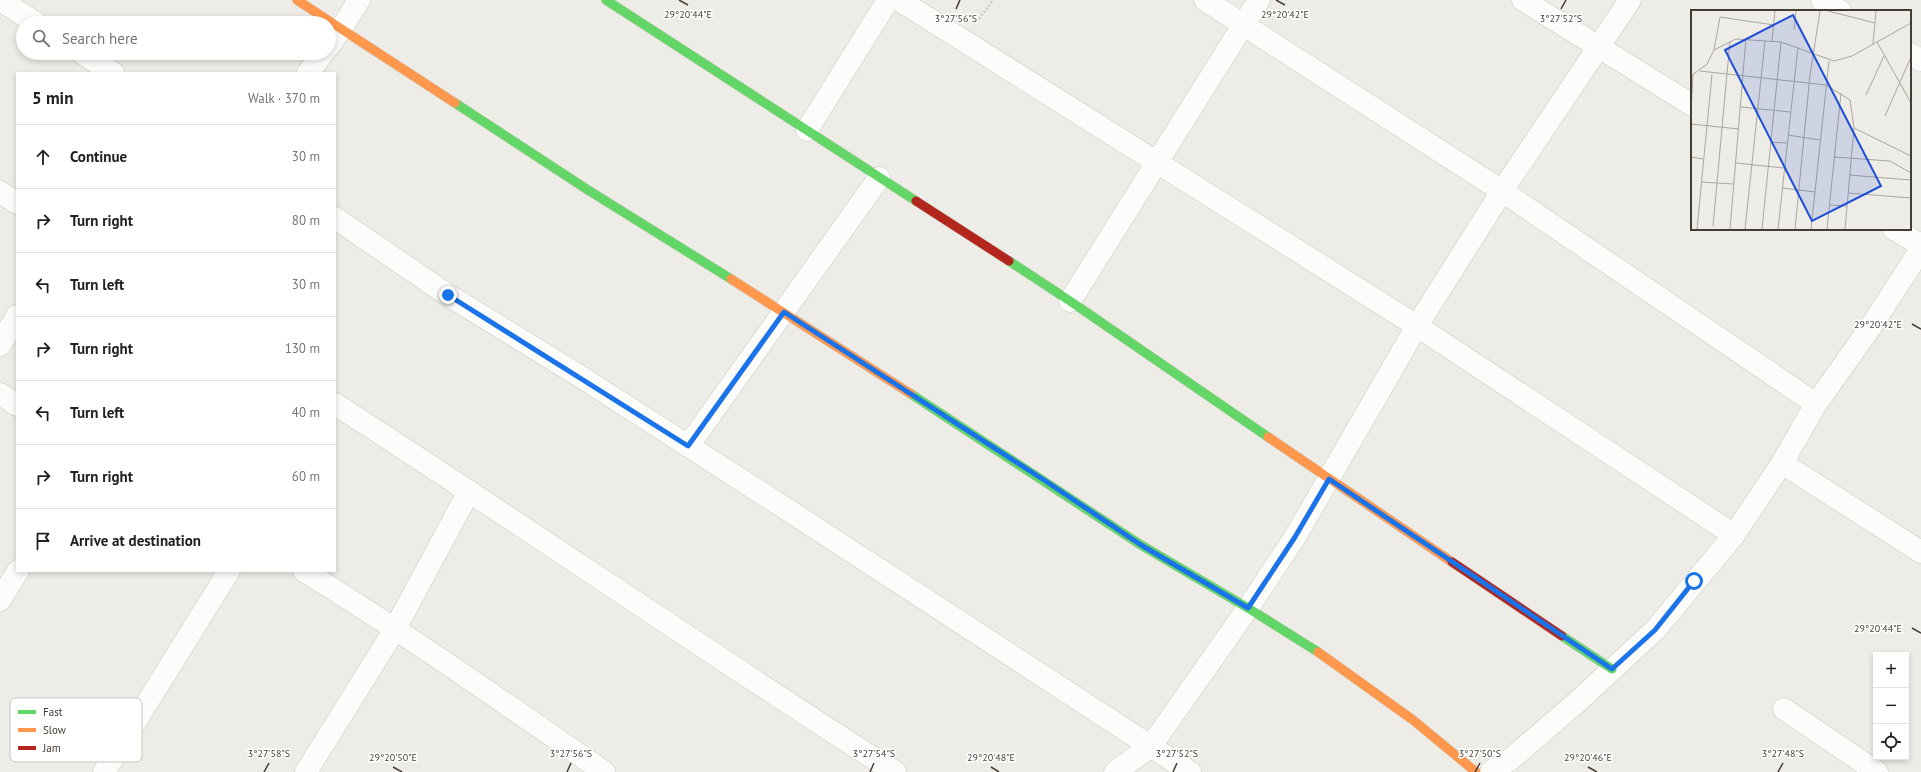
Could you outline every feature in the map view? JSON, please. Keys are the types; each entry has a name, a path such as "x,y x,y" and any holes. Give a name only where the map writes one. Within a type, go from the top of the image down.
{"street":[{"path":"0,0 25,16"},
{"path":"296,0 313,16"},
{"path":"336,35 358,0"},
{"path":"606,0 1070,301 1329,479 1612,669"},
{"path":"807,130 888,0"},
{"path":"899,0 1417,326 1734,535"},
{"path":"1205,0 1502,191 1816,404"},
{"path":"1070,301 1259,0"},
{"path":"1523,0 1691,104"},
{"path":"1115,772 1151,746 1248,608 1295,537 1417,326 1502,191 1630,0"},
{"path":"1822,0 1838,10"},
{"path":"336,38 588,190 784,312 1044,480 1141,545 1248,608 1313,649 1413,720 1476,772"},
{"path":"1911,55 1921,60"},
{"path":"93,60 111,72"},
{"path":"309,72 318,60"},
{"path":"688,446 879,178"},
{"path":"0,192 16,201"},
{"path":"336,219 448,295 688,446 1190,772"},
{"path":"1896,230 1921,245"},
{"path":"1491,772 1512,758 1576,703 1655,630 1734,535 1782,463 1816,404 1870,328 1921,249"},
{"path":"0,345 16,318"},
{"path":"0,394 16,404"},
{"path":"336,405 594,573 758,684 895,772"},
{"path":"1782,463 1920,550"},
{"path":"306,772 395,629 469,491"},
{"path":"0,600 17,572"},
{"path":"142,711 228,572"},
{"path":"306,572 395,629 604,772"},
{"path":"1784,708 1877,772"},
{"path":"104,772 110,762"}],"traffic: fast":[{"path":"606,0 916,201"},
{"path":"455,103 588,190 731,279"},
{"path":"1009,261 1070,301 1268,437"},
{"path":"911,394 1141,545 1248,608 1318,652"},
{"path":"1562,636 1612,669"}],"traffic: slow":[{"path":"297,0 322,16"},
{"path":"336,25 455,103"},
{"path":"731,279 911,394"},
{"path":"1268,437 1452,562"},
{"path":"1318,652 1413,720 1476,772"}],"traffic: jam":[{"path":"916,201 1009,261"},
{"path":"1452,562 1562,636"}],"route":[{"path":"448,295 578,375 688,446 784,312 1044,480 1141,545 1248,608 1295,537 1329,479 1612,669 1655,630 1694,581"}]}
